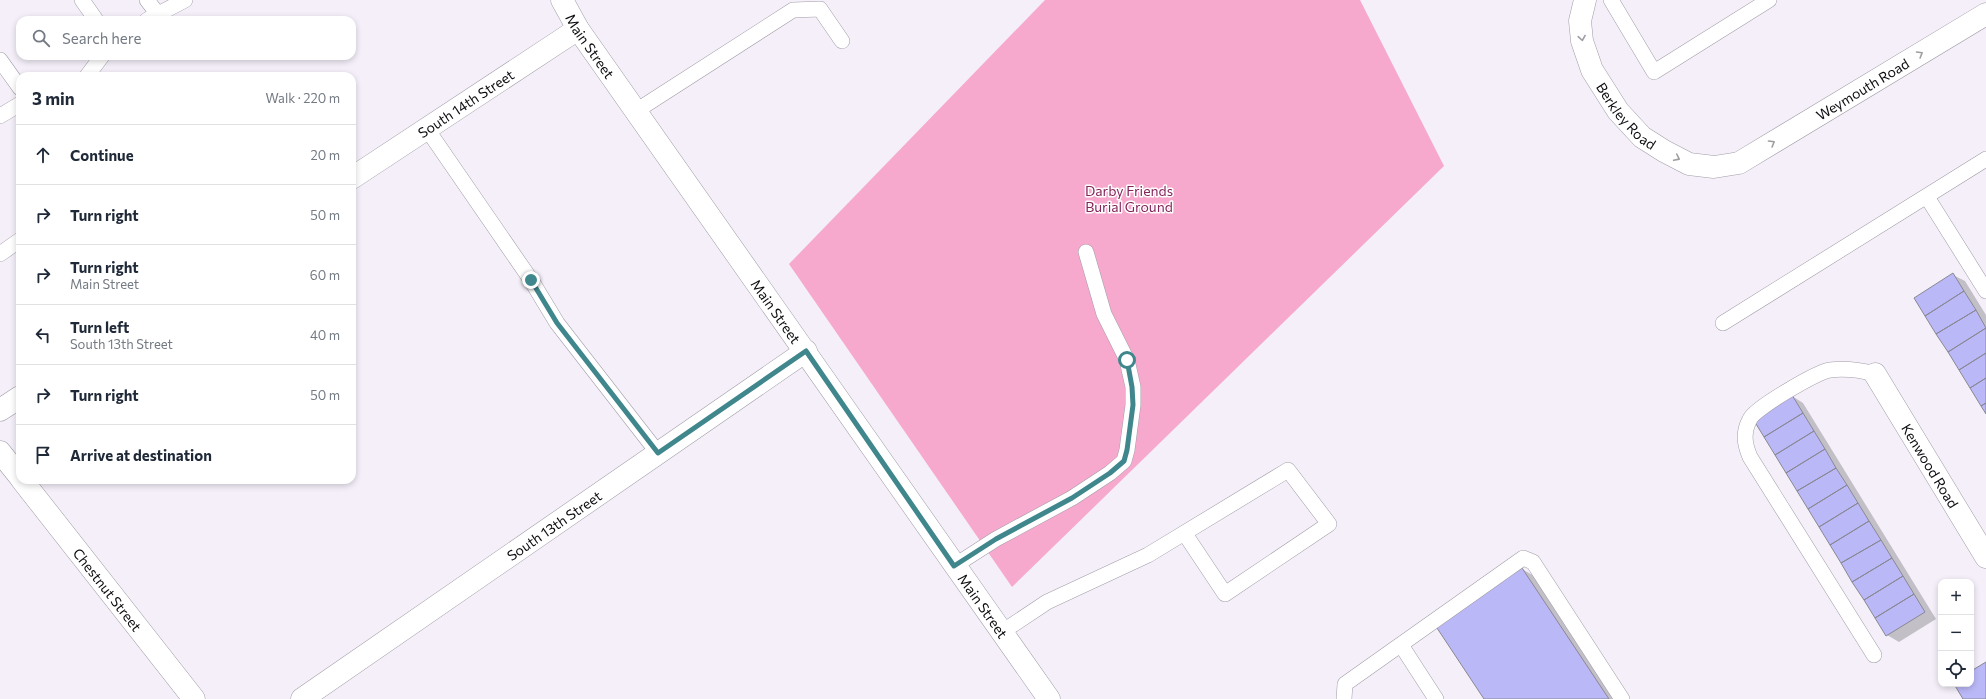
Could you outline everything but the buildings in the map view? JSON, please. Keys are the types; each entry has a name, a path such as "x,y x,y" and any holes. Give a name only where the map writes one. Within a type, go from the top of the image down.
{"street":[{"name":"Main Street","path":"562,0 578,29 806,351 954,566 1050,699"},
{"name":"Berkley Road","path":"1585,0 1580,21 1582,42 1592,70 1618,111 1642,137 1689,164 1714,167 1739,163"},
{"name":"Weymouth Road","path":"1739,163 1986,14"},
{"name":"South 14th Street","path":"356,175 578,29"},
{"name":"South 13th Street","path":"302,699 806,351"},
{"name":"Kenwood Road","path":"1875,374 1986,557"},
{"path":"0,410 16,400"},
{"path":"0,452 16,473"},
{"name":"Chestnut Street","path":"25,484 194,699"}],"lane":[{"path":"82,0 93,16"},
{"path":"147,0 152,16"},
{"path":"154,16 185,0"},
{"path":"1611,0 1654,72 1769,0"},
{"path":"636,111 793,10 820,9 842,42"},
{"path":"0,60 16,82"},
{"path":"90,72 99,60"},
{"path":"0,116 16,106"},
{"path":"426,129 531,280 557,323 658,453"},
{"path":"1723,323 1986,158"},
{"path":"1927,196 1986,291"},
{"path":"0,254 16,243"},
{"path":"954,566 996,539 1072,498 1110,473 1124,461 1127,450 1133,405 1132,387 1127,360 1104,314 1086,252"},
{"path":"1874,656 1750,457 1744,444 1750,417 1760,408 1814,376 1828,370 1844,369 1861,370 1875,374"},
{"path":"1002,632 1047,602 1148,555 1185,534 1288,470 1329,524 1225,594 1185,534"},
{"path":"1344,699 1345,684 1523,558 1532,562 1622,699"},
{"path":"1401,644 1436,699"}],"green space":[{"name":"Darby Friends Burial Ground","path":"1045,0 1360,0 1444,166 1012,587 789,264"}],"route":[{"path":"531,280 557,323 658,453 806,351 954,566 996,539 1072,498 1110,473 1124,461 1127,450 1133,405 1132,387 1127,360"}]}
